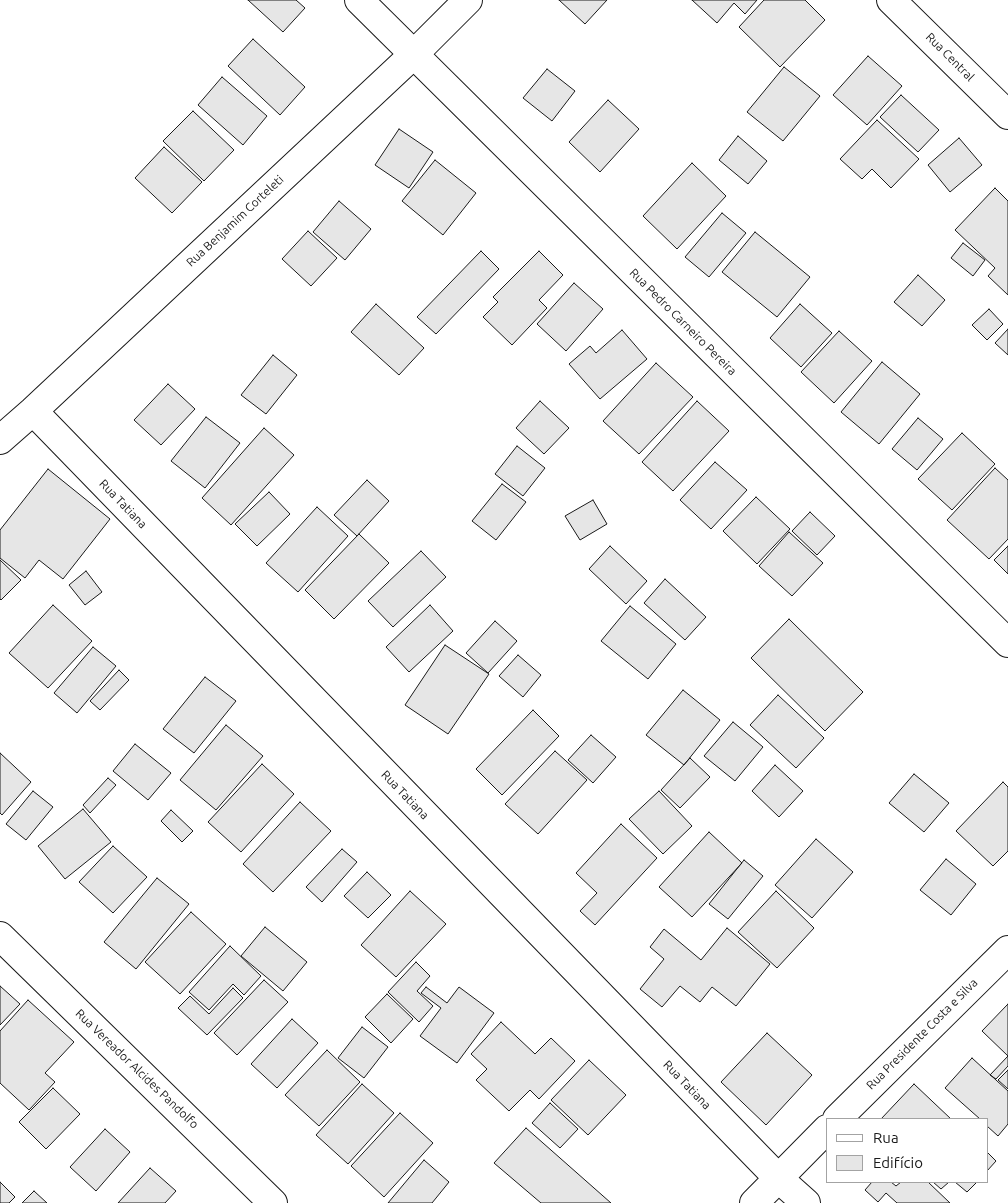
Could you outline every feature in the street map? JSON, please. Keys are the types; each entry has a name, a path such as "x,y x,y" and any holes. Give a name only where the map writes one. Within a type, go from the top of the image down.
{"street":[{"name":"Rua Pedro Carneiro Pereira","path":"359,0 1008,643"},
{"name":"Rua Benjamim Corteleti","path":"0,440 413,55 468,0"},
{"name":"Rua Central","path":"891,0 1008,115"},
{"name":"Rua Tatiana","path":"33,411 778,1178 806,1203"},
{"name":"Rua Vereador Alcides Pandolfo","path":"0,936 273,1203"},
{"name":"Rua Presidente Costa e Silva","path":"838,1118 1008,950"},
{"path":"754,1203 826,1130"}],"building":[{"path":"248,0 296,0 305,8 283,32"},
{"path":"559,0 607,0 585,24"},
{"path":"692,0 757,0 745,14 734,3 717,23"},
{"path":"764,0 805,0 825,20 780,67 739,27"},
{"path":"253,39 305,87 280,115 228,66"},
{"path":"868,56 902,86 867,125 833,95"},
{"path":"784,67 820,96 783,141 747,112"},
{"path":"547,69 575,91 552,121 523,98"},
{"path":"222,77 267,116 243,145 198,105"},
{"path":"901,95 939,130 918,152 880,117"},
{"path":"608,100 639,129 600,172 569,142"},
{"path":"193,111 234,150 204,181 163,141"},
{"path":"877,120 919,159 891,188 872,169 862,179 840,159"},
{"path":"399,129 433,152 409,188 375,165"},
{"path":"738,136 767,161 748,184 719,160"},
{"path":"959,138 982,165 950,192 928,165"},
{"path":"164,147 202,182 172,213 135,178"},
{"path":"435,160 476,193 443,235 402,201"},
{"path":"692,163 726,196 677,249 643,216"},
{"path":"995,188 1008,201 1008,295 988,276 995,268 955,230"},
{"path":"339,201 371,229 345,260 313,232"},
{"path":"722,213 746,233 709,277 685,257"},
{"path":"308,231 337,258 311,286 282,259"},
{"path":"755,232 810,277 777,317 722,272"},
{"path":"963,243 985,260 973,276 951,258"},
{"path":"481,251 499,269 436,334 417,317"},
{"path":"539,251 563,275 539,300 547,308 512,345 483,317 498,302 493,297"},
{"path":"918,275 945,300 922,326 894,302"},
{"path":"574,283 603,309 566,351 537,324"},
{"path":"376,304 424,348 399,375 351,332"},
{"path":"800,304 832,333 801,367 770,338"},
{"path":"989,309 1003,324 987,340 972,325"},
{"path":"1008,329 1008,355 995,343"},
{"path":"622,330 647,359 600,399 569,364 590,346 596,353"},
{"path":"839,331 872,361 834,403 801,372"},
{"path":"273,355 297,375 266,414 241,395"},
{"path":"882,362 920,394 879,444 841,412"},
{"path":"656,363 693,397 639,454 603,421"},
{"path":"168,384 195,409 161,445 134,420"},
{"path":"540,401 569,428 544,454 516,428"},
{"path":"697,401 729,431 673,491 642,462"},
{"path":"206,417 240,443 205,488 171,461"},
{"path":"918,418 943,439 917,470 892,449"},
{"path":"264,428 294,455 231,525 202,498"},
{"path":"962,433 995,464 952,510 918,479"},
{"path":"517,446 545,468 523,496 495,474"},
{"path":"715,462 747,490 711,529 680,500"},
{"path":"995,468 1008,480 1008,539 989,559 947,520"},
{"path":"48,469 110,519 63,579 39,560 25,578 0,558 0,530"},
{"path":"367,480 389,501 357,536 334,515"},
{"path":"502,484 526,502 496,540 472,521"},
{"path":"269,492 290,514 257,546 235,524"},
{"path":"756,497 790,529 757,564 723,531"},
{"path":"593,500 607,524 580,540 565,516"},
{"path":"317,507 348,536 298,592 266,563"},
{"path":"810,512 835,536 817,555 792,531"},
{"path":"789,532 823,563 792,596 759,566"},
{"path":"359,534 389,563 334,619 305,590"},
{"path":"610,546 647,581 626,604 589,569"},
{"path":"1008,546 1008,574 994,560"},
{"path":"421,551 446,577 393,627 368,601"},
{"path":"0,560 21,580 1,600 0,599"},
{"path":"86,571 102,592 85,605 69,585"},
{"path":"665,579 706,617 685,640 644,603"},
{"path":"53,605 92,641 48,688 9,653"},
{"path":"430,605 453,631 409,672 386,647"},
{"path":"630,606 676,644 648,679 601,641"},
{"path":"789,619 863,692 825,731 751,658"},
{"path":"495,621 517,641 488,673 466,653"},
{"path":"445,645 489,674 448,734 405,705"},
{"path":"93,647 116,666 77,713 54,693"},
{"path":"518,655 541,675 523,697 499,676"},
{"path":"119,670 129,680 100,710 90,701"},
{"path":"205,677 236,701 194,753 163,729"},
{"path":"683,690 720,720 684,765 646,735"},
{"path":"778,695 824,738 796,768 750,725"},
{"path":"533,710 559,736 502,795 476,769"},
{"path":"733,722 763,747 735,781 704,756"},
{"path":"226,725 263,756 216,810 180,780"},
{"path":"591,735 616,757 593,783 568,760"},
{"path":"135,744 171,773 148,800 113,771"},
{"path":"555,751 587,780 538,834 505,804"},
{"path":"0,753 31,782 2,815 0,813"},
{"path":"690,758 710,777 680,808 661,790"},
{"path":"262,764 294,794 241,852 208,822"},
{"path":"775,765 803,791 779,817 752,791"},
{"path":"914,774 949,803 924,832 889,803"},
{"path":"108,778 116,785 90,813 83,805"},
{"path":"1003,782 1008,787 1008,851 993,866 956,831"},
{"path":"33,791 53,807 26,840 6,824"},
{"path":"659,791 692,826 663,854 629,819"},
{"path":"300,802 331,831 273,892 243,864"},
{"path":"83,809 111,842 65,879 38,846"},
{"path":"171,810 193,831 182,842 161,821"},
{"path":"621,824 657,858 595,925 580,911 597,893 576,873"},
{"path":"709,832 742,863 692,917 659,887"},
{"path":"816,839 853,872 812,918 775,885"},
{"path":"113,846 147,877 113,913 79,882"},
{"path":"342,849 357,862 322,902 306,887"},
{"path":"946,859 976,884 951,915 920,890"},
{"path":"744,860 763,876 728,919 709,904"},
{"path":"367,872 391,895 368,918 344,896"},
{"path":"157,878 189,904 136,969 104,942"},
{"path":"410,891 446,924 396,977 361,945"},
{"path":"776,891 814,928 777,968 738,932"},
{"path":"191,912 226,944 180,994 145,962"},
{"path":"265,927 307,962 283,991 241,956"},
{"path":"727,928 770,964 736,1006 712,987 700,1002 680,986 662,1007 640,989 664,959 650,947 664,929 701,960"},
{"path":"230,946 261,976 244,995 233,984 209,1010 189,992"},
{"path":"416,962 430,976 417,991 433,1006 419,1022 388,992"},
{"path":"264,980 288,1002 237,1055 214,1033"},
{"path":"0,986 20,1004 0,1025"},
{"path":"426,987 447,1003 459,987 494,1013 457,1063 420,1036 441,1008 421,993"},
{"path":"233,988 243,998 207,1035 178,1008 190,996 209,1014"},
{"path":"387,994 413,1019 391,1043 365,1017"},
{"path":"28,1000 74,1042 45,1073 55,1082 29,1110 0,1083 0,1031"},
{"path":"1008,1004 1008,1056 982,1031"},
{"path":"292,1019 318,1043 277,1088 251,1064"},
{"path":"501,1022 535,1054 551,1038 575,1061 539,1099 530,1090 509,1111 476,1080 487,1069 471,1054"},
{"path":"362,1027 388,1047 364,1078 338,1058"},
{"path":"767,1033 812,1075 766,1125 721,1082"},
{"path":"327,1050 360,1082 319,1126 285,1095"},
{"path":"1008,1056 1008,1066 996,1079 990,1075"},
{"path":"972,1058 1008,1091 1008,1124 998,1136 988,1127 988,1118 979,1118 945,1088"},
{"path":"589,1060 626,1095 588,1135 551,1100"},
{"path":"1008,1070 1008,1089 998,1080"},
{"path":"362,1084 394,1113 348,1164 316,1135"},
{"path":"914,1084 950,1118 882,1118"},
{"path":"53,1088 80,1114 46,1149 19,1122"},
{"path":"550,1103 578,1129 560,1148 532,1123"},
{"path":"400,1113 433,1143 384,1197 351,1166"},
{"path":"526,1128 611,1203 541,1203 494,1163"},
{"path":"105,1129 130,1152 96,1191 70,1167"},
{"path":"988,1153 996,1161 988,1170"},
{"path":"424,1160 449,1182 432,1203 388,1203"},
{"path":"150,1168 176,1191 165,1203 118,1203"},
{"path":"0,1182 15,1197 9,1203 0,1203"},
{"path":"871,1183 892,1183 896,1186 900,1183 929,1183 950,1203 897,1203 886,1193 878,1202 865,1190"},
{"path":"934,1183 948,1183 941,1189"},
{"path":"956,1183 976,1183 967,1192"},
{"path":"34,1191 47,1203 22,1203"}]}
